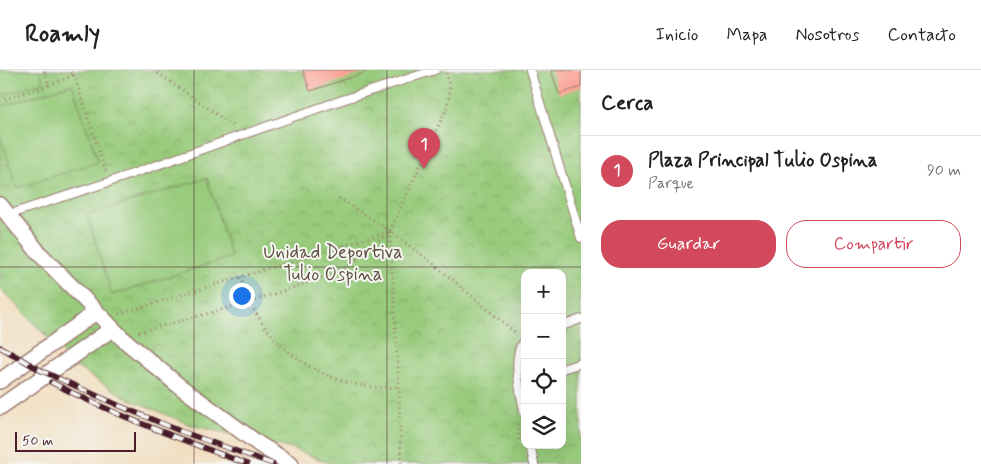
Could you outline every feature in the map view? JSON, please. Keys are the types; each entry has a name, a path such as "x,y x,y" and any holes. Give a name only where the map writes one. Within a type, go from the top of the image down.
{"street":[{"path":"3,210 39,253 96,312 113,322 178,385 260,445 291,464"},
{"path":"0,381 96,312"},
{"path":"0,407 113,322"}],"lane":[{"path":"3,210 109,182 336,102 435,70"},
{"path":"530,70 581,238"},
{"path":"566,325 581,319"},
{"path":"521,346 518,352 517,366 521,379"},
{"path":"566,368 581,363"},
{"path":"531,449 534,464"}],"path":[{"path":"44,70 48,85"},
{"path":"69,70 74,75 109,182"},
{"path":"154,70 245,135"},
{"path":"141,340 134,334 250,302 344,270 390,231 447,107 450,90 445,70"},
{"path":"0,102 74,75"},
{"path":"339,198 390,231 435,265 521,337"},
{"path":"113,322 240,277 390,231"},
{"path":"390,231 399,387 401,464"},
{"path":"240,277 250,302 263,324 280,344 300,361 315,370 347,383 373,387 399,387"}],"green space":[{"name":"Unidad Deportiva Tulio Ospina","path":"0,70 581,70 581,464 332,464 293,449 191,425 127,398 76,367 0,288"},
{"path":"0,70 40,70 43,82 0,96"},
{"path":"72,84 98,162 17,188 0,135 0,107"},
{"path":"207,178 231,257 112,295 87,215"}],"building":[{"path":"303,70 367,70 367,72 310,91"},
{"path":"551,70 581,70 581,87 559,94"}],"railway":[{"path":"0,347 42,371 120,406 180,431 273,464"},
{"path":"51,382 123,416 247,464"}],"place":[{"name":"Plaza Principal Tulio Ospina","path":"424,169"}]}
